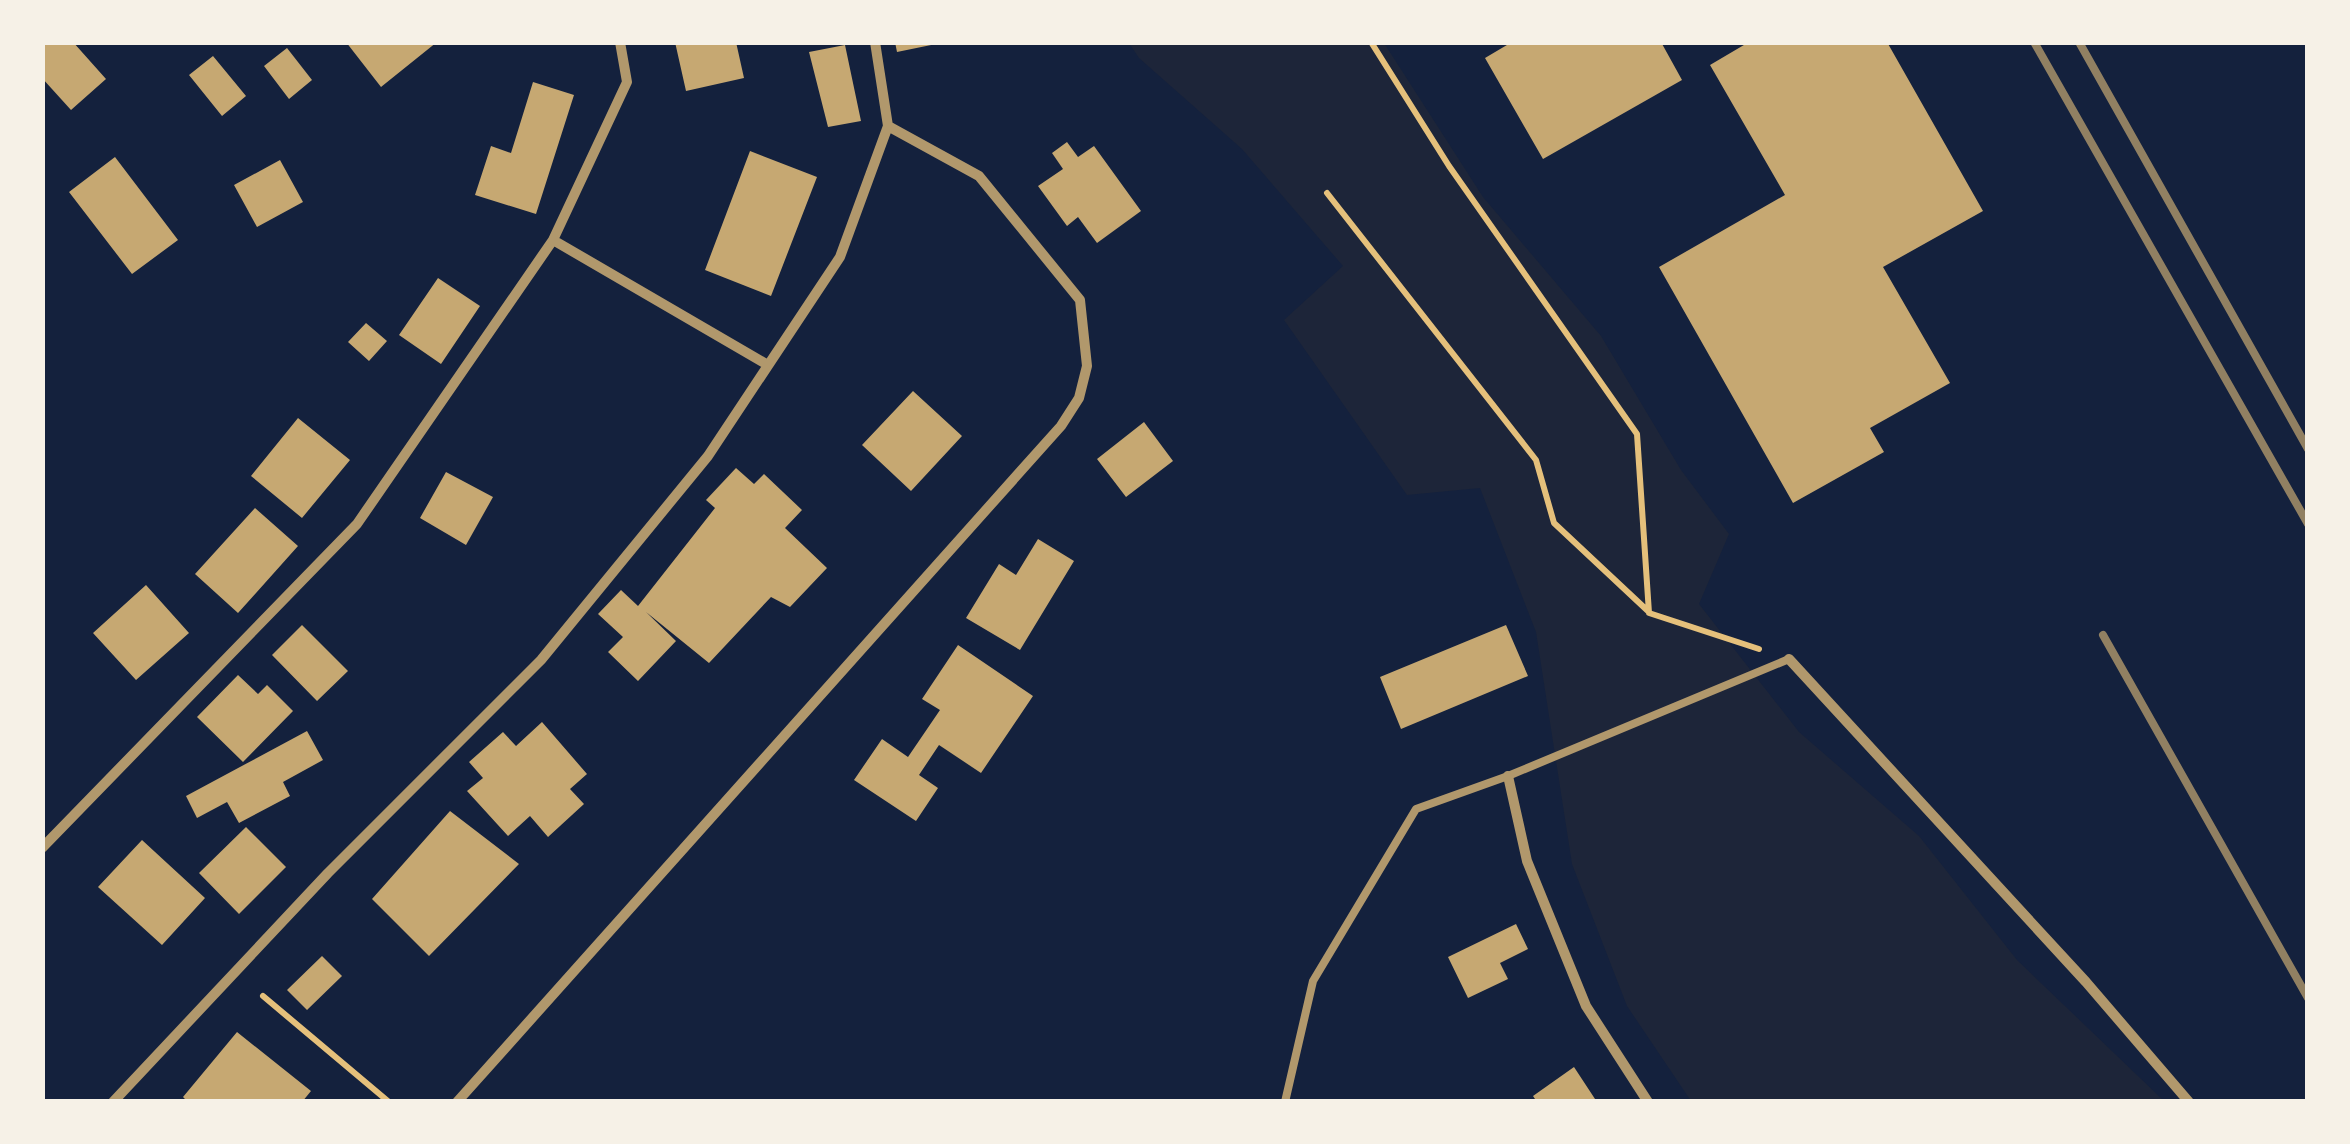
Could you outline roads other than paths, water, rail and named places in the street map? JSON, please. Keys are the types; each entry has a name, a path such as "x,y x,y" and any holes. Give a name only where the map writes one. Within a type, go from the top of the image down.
{"street":[{"path":"42,848 356,524 553,240 627,82 620,42"},
{"path":"113,1102 328,873 540,660 708,456 840,256 888,126 875,42"},
{"path":"458,1102 1062,426 1079,398 1087,366 1080,300 978,176 888,126"},
{"path":"553,240 768,366"},
{"path":"1789,659 2086,982 2189,1102"},
{"path":"1508,776 1527,861 1586,1006 1648,1102"}],"lane":[{"path":"1285,1102 1313,980 1416,809 1508,776 1789,659"}],"railway":[{"path":"2034,42 2308,524"},
{"path":"2079,42 2308,449"},
{"path":"2103,635 2308,998"}]}
